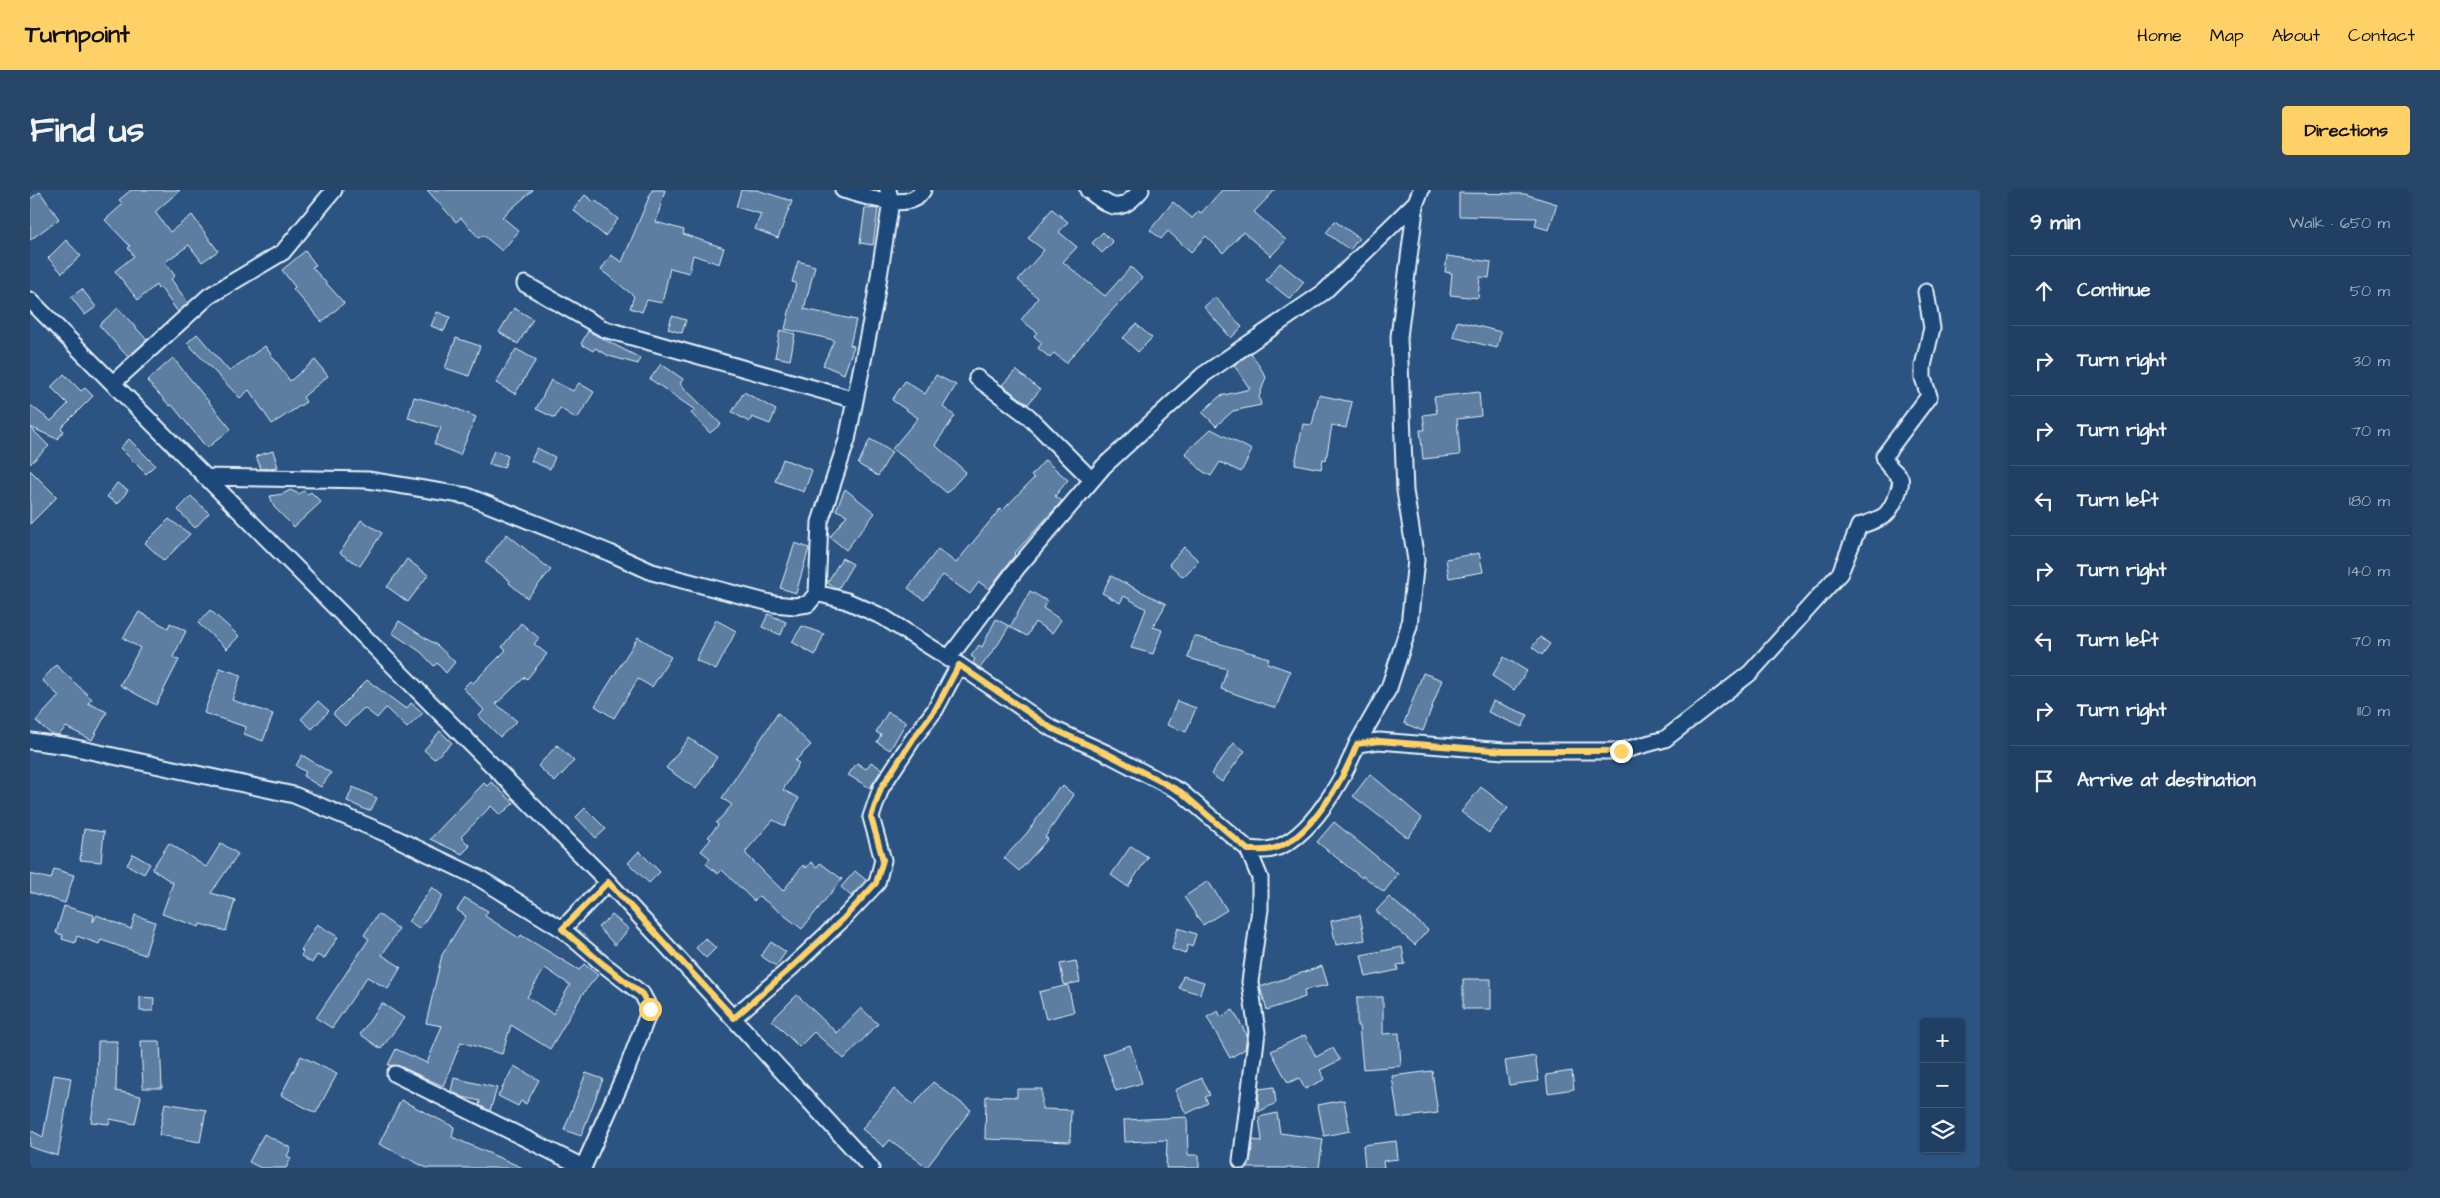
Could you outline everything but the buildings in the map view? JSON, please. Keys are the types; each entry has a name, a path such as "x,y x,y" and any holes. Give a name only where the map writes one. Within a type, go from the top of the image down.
{"street":[{"path":"113,383 209,296 283,252 334,190"},
{"path":"843,190 889,196 908,202 920,195 922,190"},
{"path":"1088,190 1111,207 1122,207 1141,190"},
{"path":"205,477 368,480 467,496 610,553 652,572 774,604 795,606 808,604 817,593 820,522 847,440 875,301 889,196"},
{"path":"734,1018 799,961 843,919 876,883 883,860 871,817 881,788 913,739 935,710 954,662 1017,568 1104,466 1203,375 1324,292 1418,196"},
{"path":"1248,850 1271,850 1284,844 1317,817 1349,766 1357,744 1389,688 1409,626 1416,560 1405,492 1399,337 1418,196"},
{"path":"525,284 604,330 855,400"},
{"path":"1357,744 1379,741 1504,751 1621,751 1665,739 1750,673 1840,573 1859,526 1886,514 1898,490 1901,482 1899,476 1885,463 1884,456 1929,396 1923,378 1923,366 1932,328 1926,292"},
{"path":"30,300 608,882 871,1168"},
{"path":"977,378 1028,416 1092,480"},
{"path":"817,593 847,601 883,617 954,662 1051,728 1106,753 1181,792 1248,850 1260,878 1260,909 1250,982 1257,1032 1241,1161"},
{"path":"30,741 67,746 294,795 387,834 480,878 562,929 642,994 650,1009 625,1074 583,1168 395,1074"},
{"path":"562,929 608,882"}],"route":[{"path":"650,1009 642,994 562,929 608,882 734,1018 843,919 876,883 883,860 871,817 881,788 897,762 935,710 959,665 1051,728 1106,753 1181,792 1248,850 1271,850 1284,844 1317,817 1349,766 1357,744 1379,741 1504,751 1621,751"}]}
